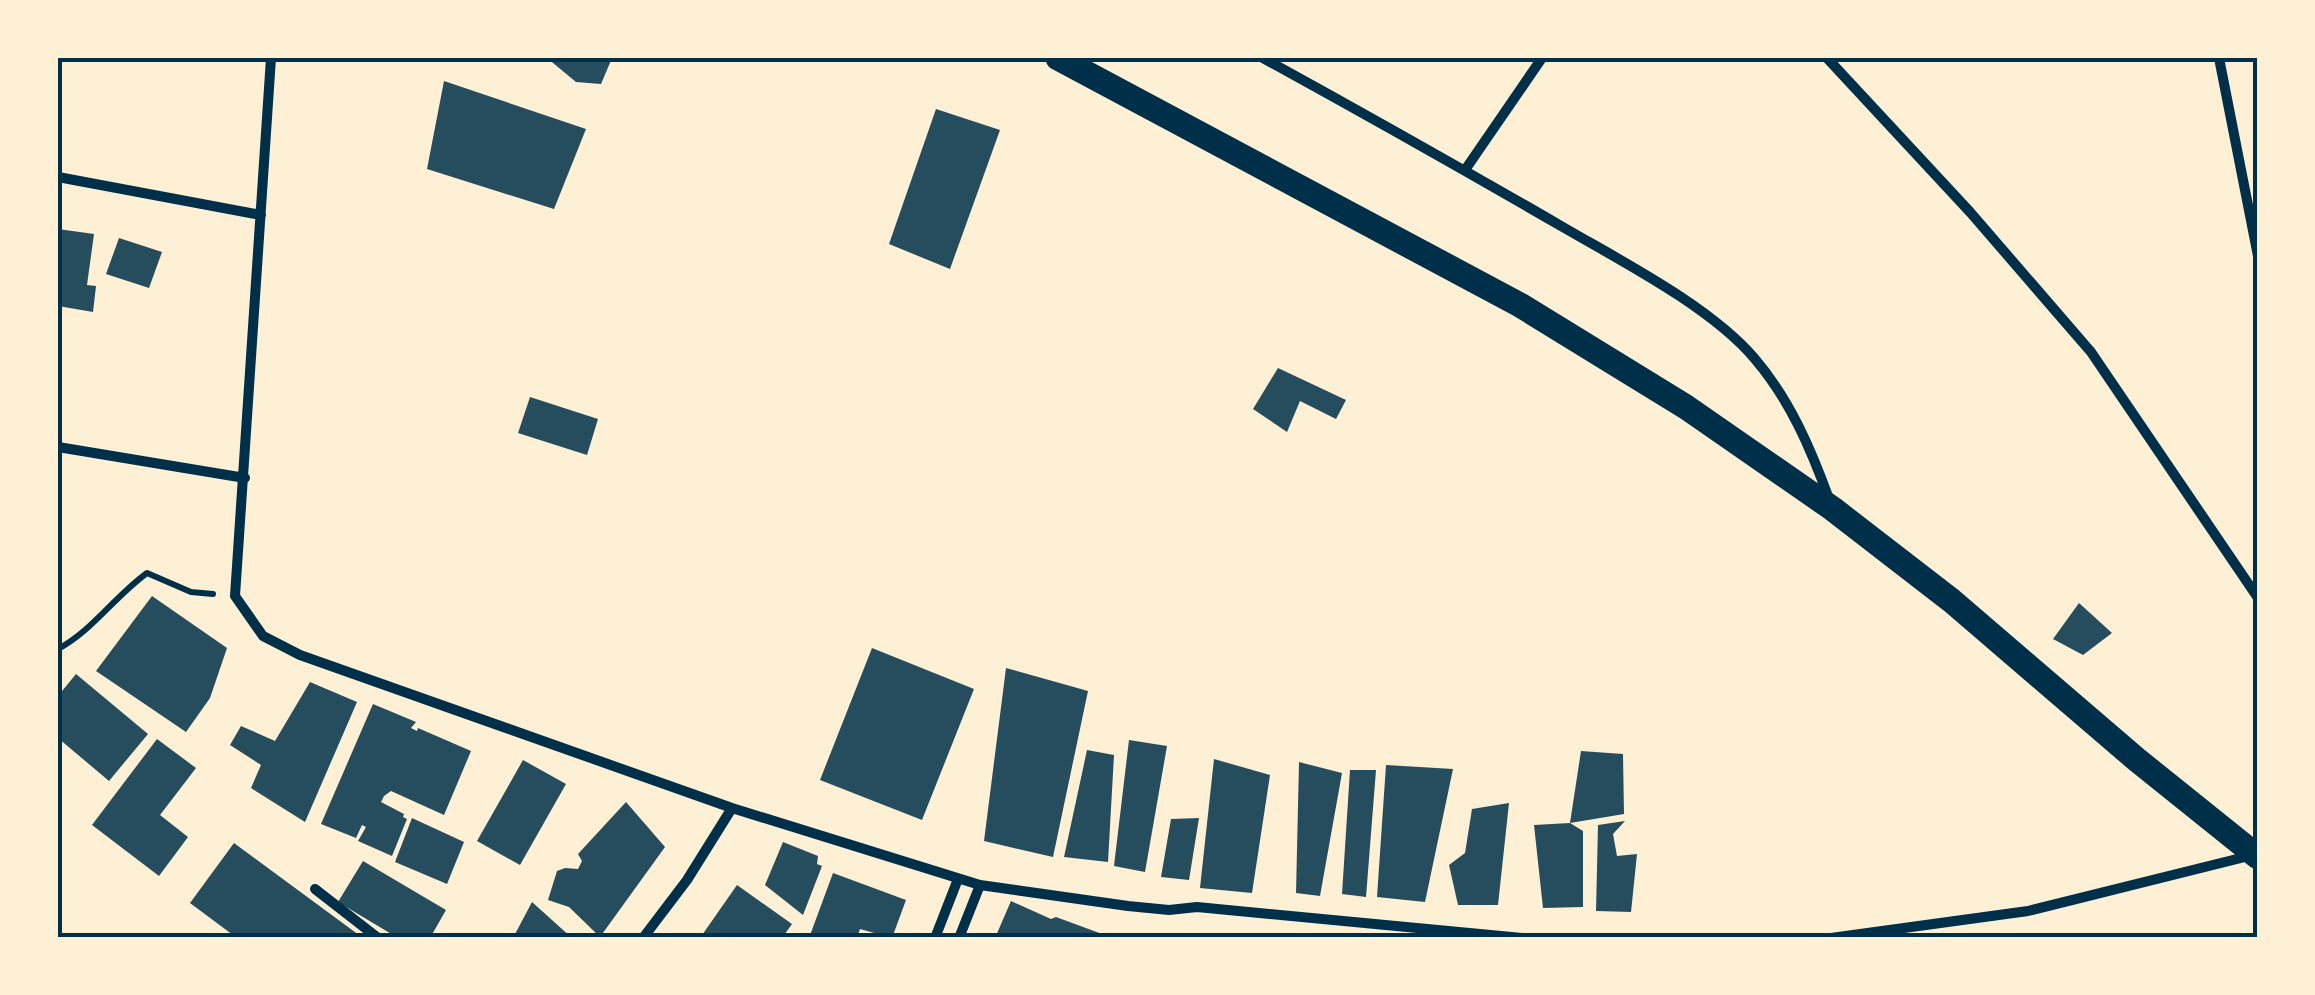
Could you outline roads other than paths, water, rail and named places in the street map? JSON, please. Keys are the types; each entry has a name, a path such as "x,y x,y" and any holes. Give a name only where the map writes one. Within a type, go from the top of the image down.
{"main road":[{"path":"1058,58 1520,304 1686,407 1833,510 1952,601 2256,856"}],"street":[{"path":"271,58 236,596 263,636 300,655 732,808 980,886 1169,910 1196,908 1522,938"},
{"path":"1263,58 1627,264 1690,305 1754,357 1778,391 1810,446 1833,510"},
{"path":"1464,170 1542,58"},
{"path":"1827,58 1970,212 2091,352 2258,598"},
{"path":"2220,58 2258,256"},
{"path":"58,177 261,215"},
{"path":"58,447 245,478"},
{"path":"643,938 687,880 732,808"},
{"path":"1831,938 2028,911 2256,856"},
{"path":"934,938 958,878"},
{"path":"959,938 980,886"},
{"path":"315,889 378,938"}]}
